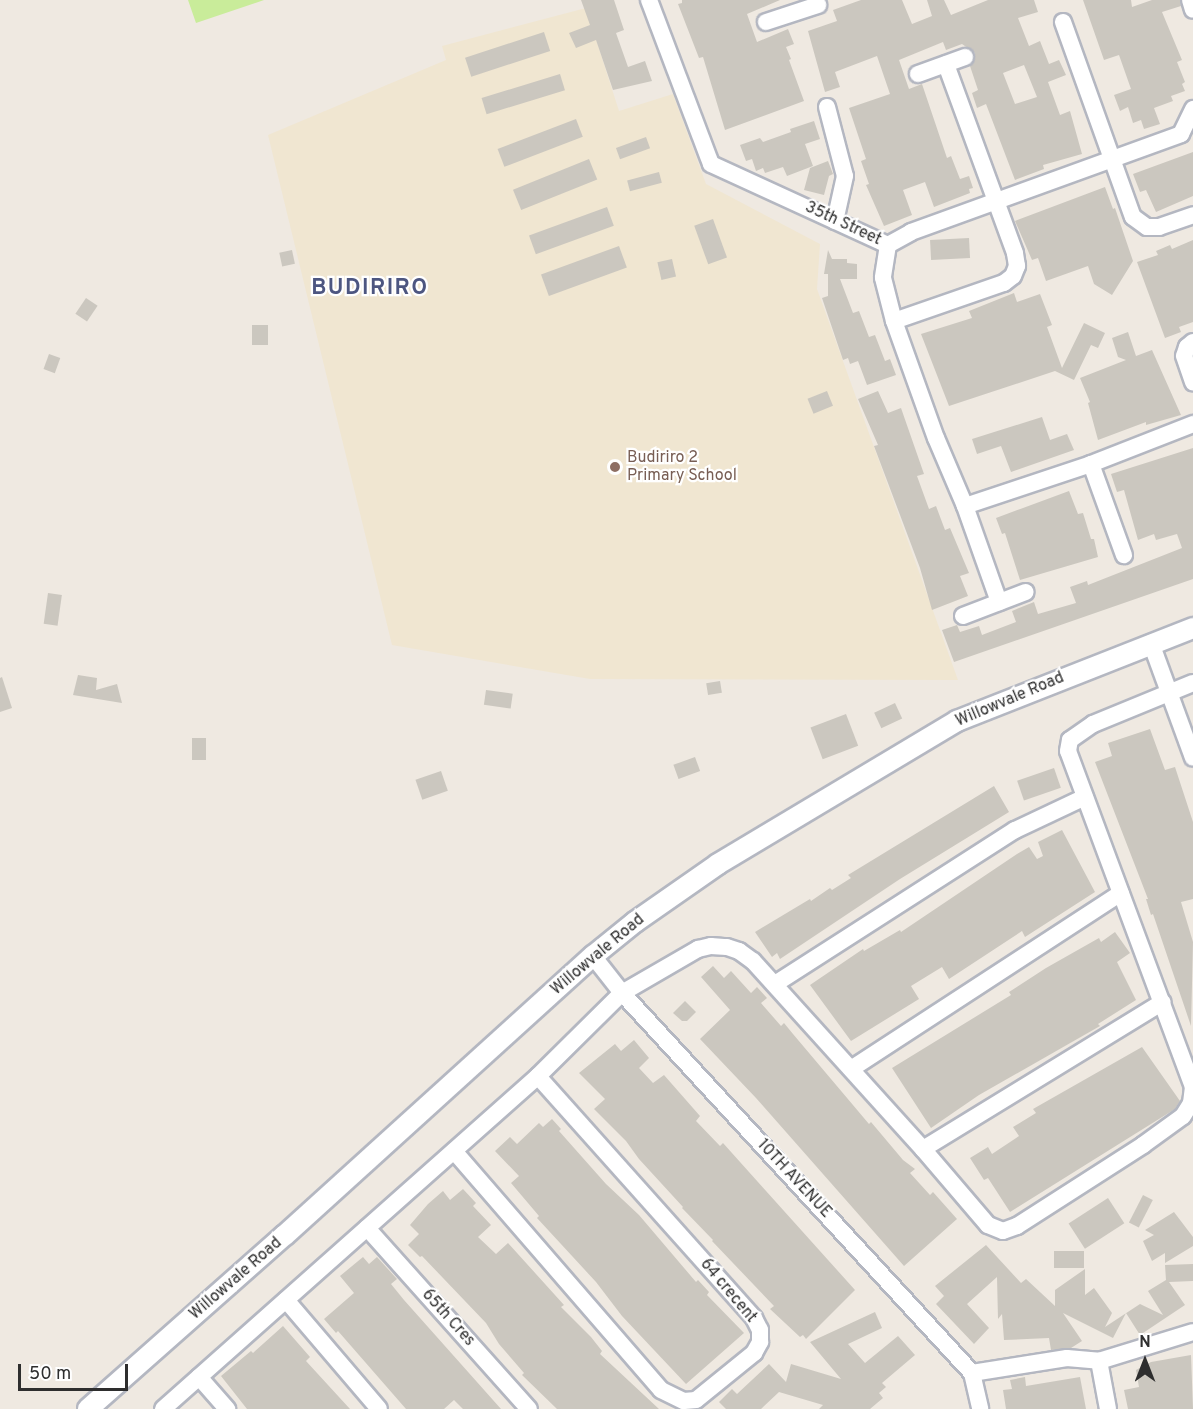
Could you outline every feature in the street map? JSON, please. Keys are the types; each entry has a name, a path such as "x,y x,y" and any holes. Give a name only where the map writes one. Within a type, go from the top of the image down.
{"street":[{"name":"35th Street","path":"649,0 711,164 888,245 911,232 1181,134 1193,109"},
{"path":"1190,0 1193,9"},
{"path":"766,22 786,8 818,5"},
{"path":"1063,22 1133,217 1138,224 1159,227 1193,215"},
{"path":"918,74 965,57"},
{"path":"894,321 1004,283 1013,276 1017,266 1015,253 946,64"},
{"path":"827,107 846,176 835,221"},
{"path":"888,245 883,278 894,321 999,602"},
{"path":"1193,342 1187,347 1184,356 1193,382"},
{"path":"965,506 1091,464 1193,424"},
{"path":"1091,464 1124,555"},
{"path":"963,616 1026,592"},
{"name":"Willowvale Road","path":"88,1409 285,1235 593,956 635,922 718,864 957,721 1193,628"},
{"path":"1151,644 1193,758"},
{"path":"163,1409 538,1076 622,993 682,956 711,946 740,951 753,961 923,1149 988,1225 1003,1231 1017,1226 1183,1116 1191,1102 1193,1087 1068,751 1070,740 1093,724 1193,683"},
{"path":"775,984 1015,830 1085,797"},
{"path":"851,1070 1121,893"},
{"name":"10TH AVENUE","path":"593,956 622,993 972,1373 976,1407"},
{"path":"923,1149 1163,1002"},
{"name":"64 crecent","path":"454,1150 661,1390 684,1401 696,1400 754,1353 760,1342 760,1329 754,1318 538,1076"},
{"name":"65th Cres","path":"367,1228 529,1409"},
{"path":"286,1300 379,1409"},
{"path":"972,1373 1067,1358 1099,1361 1193,1332"},
{"path":"1099,1361 1108,1409"},
{"path":"199,1377 227,1409"}],"shaded area":[{"name":"Budiriro 2 Primary School","path":"586,8 619,111 673,94 706,184 820,244 817,289 958,680 590,679 392,645 268,135 446,60 442,46"}],"green space":[{"path":"188,0 264,0 196,23"}],"building":[{"path":"581,0 614,0 624,30 616,33 628,67 645,61 652,81 613,90 596,40 576,48 569,33 590,25"},
{"path":"682,0 780,0 747,14 757,42 788,29 794,44 786,47 804,101 725,130 703,57 699,58 678,4 682,3"},
{"path":"861,0 902,0 912,24 932,16 927,0 944,0 951,15 988,0 1034,0 1038,12 1018,18 1029,46 1040,41 1049,64 1059,60 1066,75 1048,82 1060,115 1070,111 1082,154 1043,165 1044,169 1015,180 986,104 977,108 972,93 978,90 970,66 975,59 975,53 962,44 946,50 943,42 899,60 909,89 922,84 947,158 951,156 960,179 969,176 973,188 969,189 970,193 934,207 925,182 903,190 912,215 884,226 866,185 869,184 861,161 866,159 849,108 890,94 877,56 835,72 840,87 825,92 808,31 837,21 833,10","holes":["1024,65 1037,97 1015,104 1003,73"]},
{"path":"1083,0 1131,0 1132,7 1152,0 1180,0 1181,6 1162,12 1182,60 1177,62 1185,82 1182,84 1185,91 1171,96 1173,101 1154,108 1160,124 1144,129 1141,120 1133,123 1128,107 1120,111 1114,95 1131,89 1119,55 1104,60"},
{"path":"544,32 550,51 471,77 465,58"},
{"path":"560,74 565,90 487,114 482,98"},
{"path":"576,119 583,137 504,167 498,149"},
{"path":"814,121 820,139 805,144 813,166 787,176 783,167 765,173 763,168 756,171 752,159 746,161 740,145 760,138 763,142"},
{"path":"646,137 650,148 620,159 616,148"},
{"path":"1193,152 1193,196 1156,212 1146,190 1140,192 1133,174"},
{"path":"589,159 597,179 521,210 513,190"},
{"path":"828,161 833,174 829,176 824,195 804,190 810,168"},
{"path":"659,172 662,183 630,191 627,181"},
{"path":"1105,187 1113,209 1115,208 1133,261 1112,295 1094,284 1088,266 1046,281 1038,258 1032,260 1015,221"},
{"path":"607,207 614,226 536,254 529,235"},
{"path":"713,219 727,258 708,264 694,226"},
{"path":"969,238 970,258 931,260 930,240"},
{"path":"1193,240 1193,322 1179,327 1181,332 1165,338 1137,262 1158,255 1156,251 1170,245 1172,249"},
{"path":"619,246 627,268 549,296 541,274"},
{"path":"292,250 295,264 282,266 279,253"},
{"path":"828,250 832,259 847,259 847,263 857,264 857,279 840,279 853,313 859,311 869,337 875,335 885,361 890,359 896,375 867,385 858,361 850,364 848,358 843,360 822,298 828,296 828,274 824,274"},
{"path":"672,259 676,277 661,280 657,262"},
{"path":"1014,293 1017,302 1040,294 1052,325 1047,327 1062,368 1084,323 1105,333 1098,348 1091,345 1074,380 1055,371 949,406 921,334 972,318 969,311"},
{"path":"86,298 98,306 87,322 75,314"},
{"path":"252,325 268,325 268,345 252,345"},
{"path":"1128,332 1136,356 1152,350 1181,415 1146,425 1146,422 1098,440 1088,403 1090,402 1080,378 1126,360 1118,357 1112,338"},
{"path":"49,354 60,358 55,373 44,369"},
{"path":"827,391 833,406 814,414 808,399"},
{"path":"878,391 888,413 901,408 924,474 917,476 929,509 936,506 945,530 950,528 969,573 960,576 968,596 932,610 920,568 874,446 878,445 858,399"},
{"path":"1042,417 1050,440 1067,434 1074,450 1011,472 1001,446 977,454 972,439"},
{"path":"1193,448 1193,579 954,662 942,630 957,625 960,632 979,626 982,635 1016,622 1012,611 1034,602 1038,614 1076,603 1070,587 1087,581 1088,585 1182,548 1177,534 1156,540 1154,534 1138,540 1124,490 1117,492 1111,474"},
{"path":"1069,491 1078,514 1083,513 1091,539 1094,539 1098,557 1020,580 1005,533 1002,534 996,518"},
{"path":"48,593 62,595 58,626 44,624"},
{"path":"78,675 97,678 96,690 117,684 122,703 73,695"},
{"path":"2,677 12,708 0,712 0,678"},
{"path":"720,681 722,693 708,695 706,683"},
{"path":"486,690 513,694 511,709 484,705"},
{"path":"895,703 902,718 881,728 874,713"},
{"path":"846,714 858,746 823,759 811,728"},
{"path":"1150,729 1165,770 1175,767 1193,822 1193,899 1181,902 1193,942 1191,1026 1153,914 1151,915 1146,899 1148,899 1095,762 1112,756 1108,743"},
{"path":"192,738 206,738 206,760 192,760"},
{"path":"695,757 700,771 679,779 673,765"},
{"path":"1054,768 1061,788 1024,801 1017,781"},
{"path":"441,771 448,791 422,800 415,780"},
{"path":"994,786 1009,812 900,879 780,959 777,953 772,957 755,932 830,888 832,890 851,878 848,875"},
{"path":"1062,830 1095,892 1025,937 1022,931 949,979 942,967 911,986 919,999 851,1041 810,985 863,949 864,951 900,930 901,932 1029,847 1037,859 1043,856 1038,842"},
{"path":"1115,932 1130,953 1117,962 1136,1000 1098,1024 1100,1026 979,1095 931,1128 892,1068 1011,995 1009,992 1046,968 1099,938 1101,942"},
{"path":"713,966 724,978 731,971 751,993 757,987 767,998 761,1003 781,1026 784,1023 869,1124 871,1122 903,1160 915,1169 910,1173 930,1195 933,1192 957,1219 904,1266 756,1098 700,1039 730,1010 701,977"},
{"path":"685,1001 696,1012 687,1021 682,1021 673,1013"},
{"path":"634,1040 649,1058 639,1068 653,1083 664,1075 700,1116 696,1121 720,1146 723,1143 855,1290 806,1339 803,1335 800,1337 770,1309 774,1306 682,1208 626,1141 594,1109 605,1099 579,1073 615,1044 621,1051"},
{"path":"1142,1047 1180,1101 1175,1109 1010,1212 988,1178 984,1180 970,1158 988,1147 992,1154 1019,1136 1013,1127 1036,1113 1033,1109"},
{"path":"552,1119 561,1129 559,1131 606,1184 639,1215 696,1282 698,1280 709,1292 707,1295 744,1333 686,1384 622,1316 596,1282 537,1218 539,1216 511,1183 519,1176 495,1151 510,1137 517,1144 539,1123 543,1127"},
{"path":"463,1189 476,1203 473,1206 491,1225 478,1237 496,1254 508,1243 564,1305 561,1307 591,1337 602,1351 600,1354 659,1409 557,1409 522,1375 524,1373 499,1344 486,1323 422,1256 420,1257 408,1245 419,1234 410,1225 428,1204 443,1191 450,1200"},
{"path":"1143,1195 1153,1200 1139,1228 1129,1223"},
{"path":"1108,1198 1124,1223 1085,1249 1069,1224"},
{"path":"1174,1212 1193,1237 1193,1246 1165,1263 1165,1253 1152,1261 1143,1241 1154,1235 1145,1230"},
{"path":"986,1245 1021,1283 1026,1279 1055,1306 1055,1290 1085,1269 1085,1295 1094,1288 1112,1313 1105,1327 1126,1313 1113,1338 1063,1313 1082,1341 1071,1348 1051,1350 1049,1338 1004,1340 1002,1314 998,1319 997,1277 967,1304 989,1328 974,1344 936,1304 944,1296 935,1286"},
{"path":"1054,1251 1084,1251 1084,1268 1054,1268"},
{"path":"363,1257 369,1264 377,1257 397,1279 391,1284 501,1409 463,1409 454,1400 444,1409 406,1409 338,1331 336,1333 324,1319 354,1293 340,1276"},
{"path":"1193,1264 1193,1281 1169,1282 1185,1305 1140,1335 1126,1313 1140,1304 1163,1315 1148,1291 1166,1280 1165,1265"},
{"path":"875,1312 882,1328 848,1344 865,1363 898,1336 915,1355 882,1383 886,1387 879,1393 883,1398 870,1409 819,1409 823,1405 779,1392 761,1409 726,1409 719,1402 732,1389 737,1394 769,1364 786,1382 791,1364 841,1379 810,1342"},
{"path":"283,1326 310,1357 306,1361 350,1409 247,1409 221,1376 251,1351 253,1353"},
{"path":"1191,1355 1193,1409 1128,1409 1124,1390 1139,1387 1136,1370 1151,1362"},
{"path":"1025,1377 1026,1386 1080,1377 1086,1409 1006,1409 1003,1390 1012,1389 1010,1380"}],"place":[{"name":"Budiriro 2 Primary School","path":"615,467"}],"district":[{"name":"BUDIRIRO","path":"370,289"}]}
